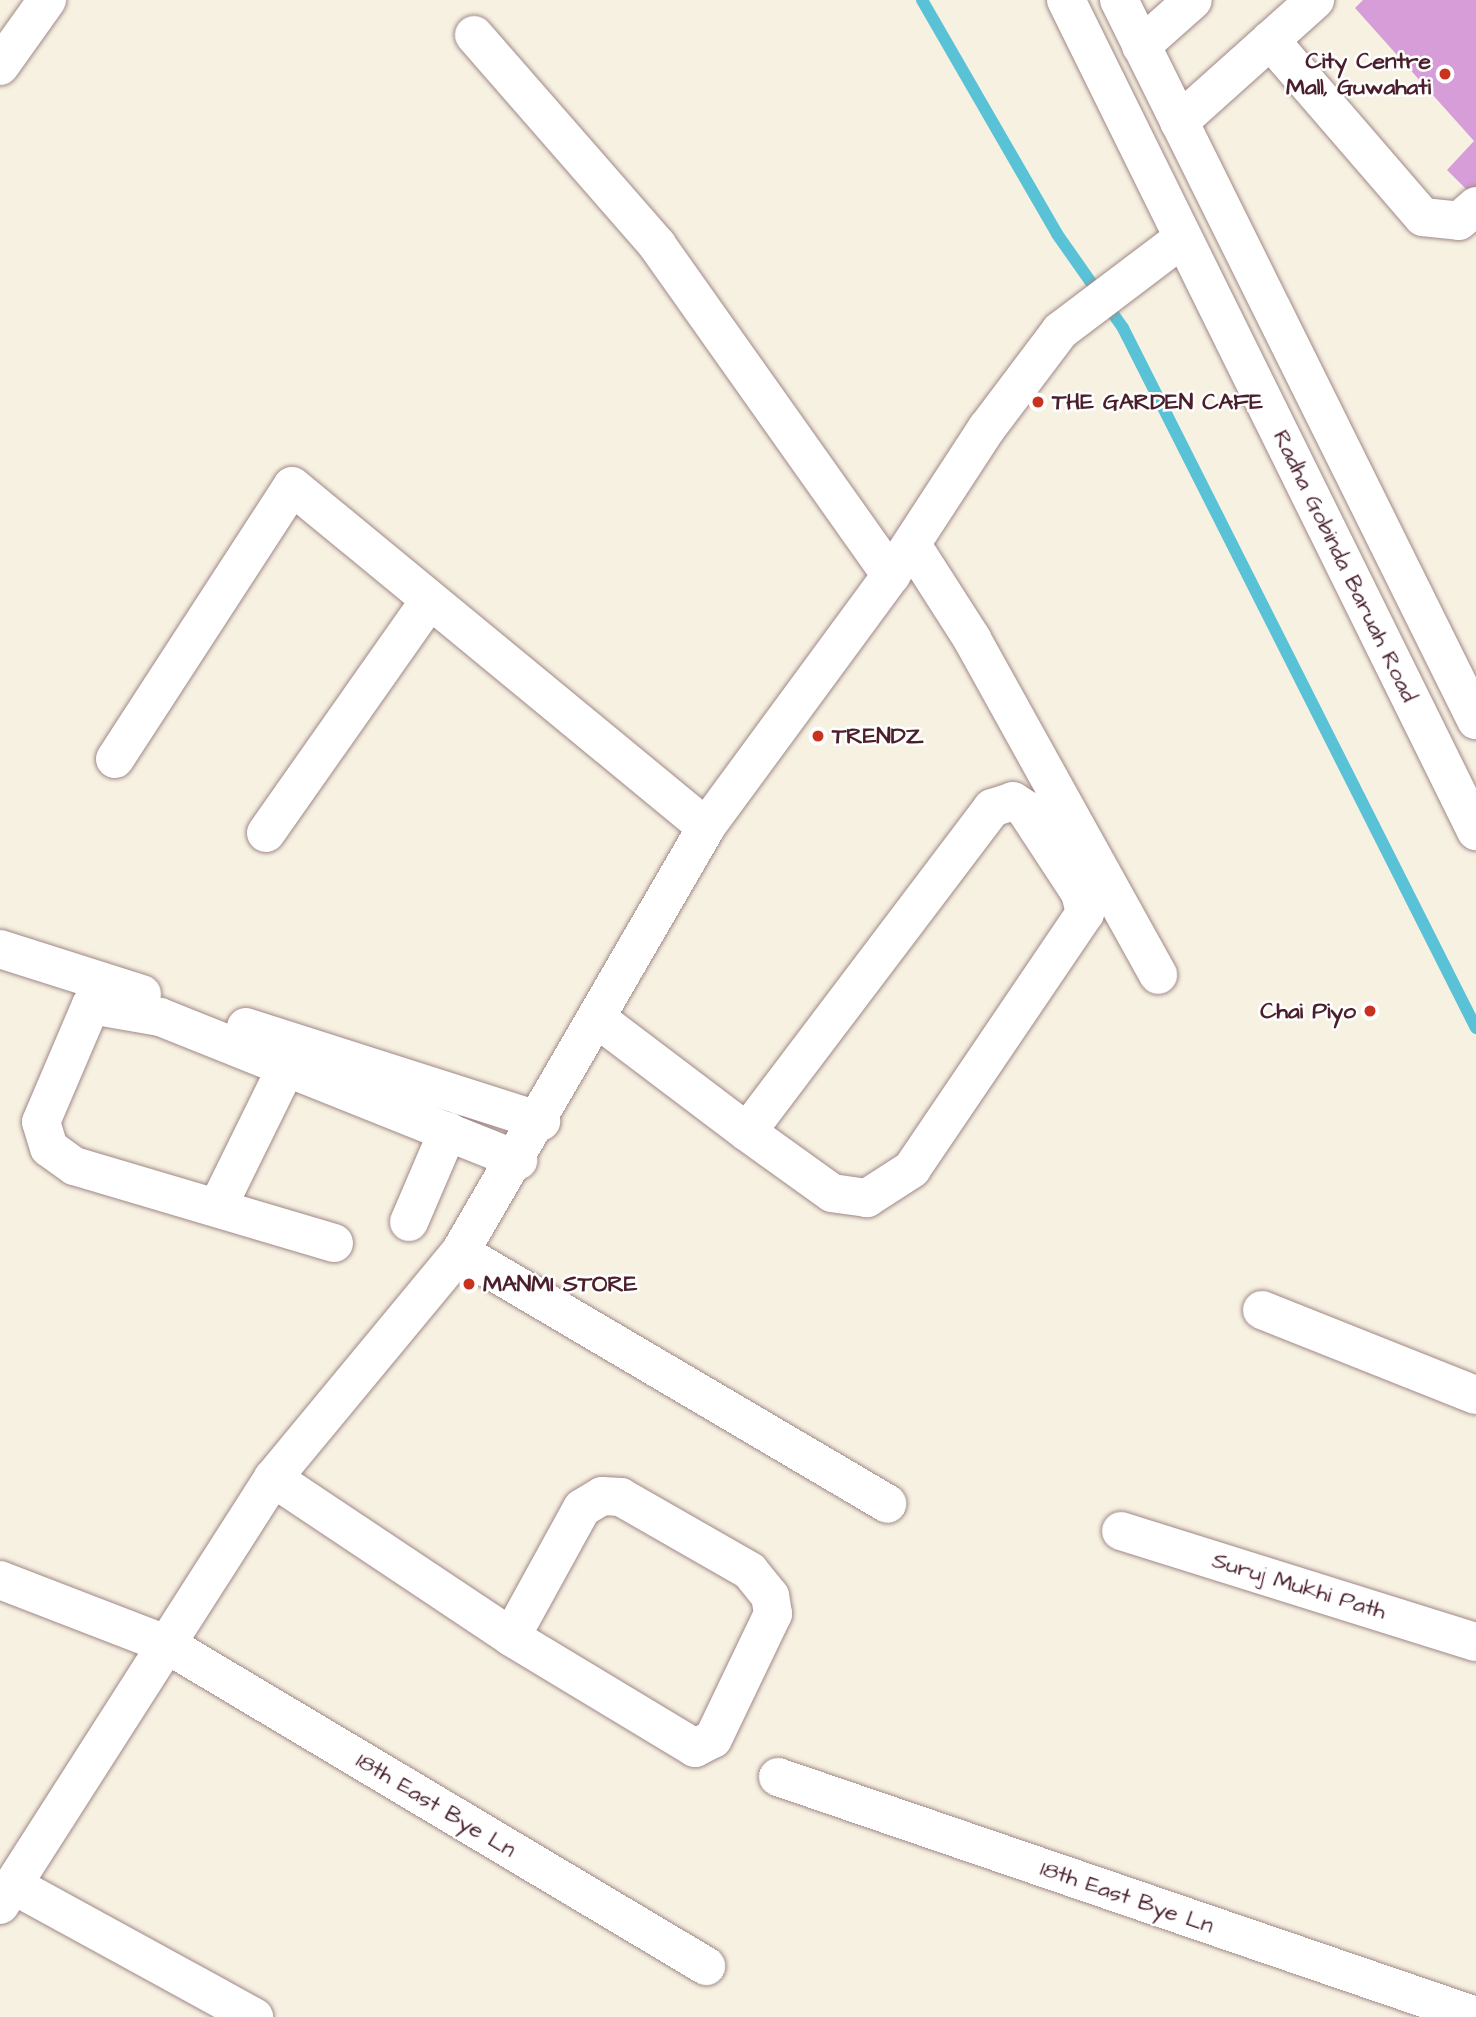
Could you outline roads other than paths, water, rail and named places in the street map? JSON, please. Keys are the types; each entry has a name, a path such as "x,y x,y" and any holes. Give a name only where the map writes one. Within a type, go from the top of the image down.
{"street":[{"path":"0,66 47,0"},
{"name":"Radha Gobinda Baruah Road","path":"1066,0 1476,831"},
{"name":"Radha Gobinda Baruah Road","path":"1119,0 1476,720"},
{"path":"1141,46 1193,0"},
{"path":"1179,122 1315,0"},
{"path":"474,35 657,245 902,560 972,639 1158,975"},
{"path":"1270,40 1423,217 1459,221 1476,206"},
{"path":"254,2017 6,1895 273,1478 460,1252 518,1160 600,1020 706,827 902,560 1060,331 1183,238"},
{"path":"115,759 292,486 706,827"},
{"path":"266,833 429,601"},
{"path":"600,1020 747,1132 832,1193 867,1198 912,1170 1085,913 1080,893 1025,809 1013,801 992,808 747,1132"},
{"path":"0,949 541,1121"},
{"path":"334,1243 219,1204 74,1166 49,1148 41,1122 84,1016 91,1005 108,1004 286,1068 518,1160"},
{"path":"219,1204 286,1068"},
{"path":"409,1222 448,1131"},
{"path":"460,1252 887,1504"},
{"path":"1262,1310 1476,1395"},
{"path":"273,1478 511,1637 695,1748 713,1739 773,1614 770,1596 750,1571 621,1497 602,1496 582,1508 511,1637"},
{"name":"Suruj Mukhi Path","path":"1121,1531 1476,1642"},
{"name":"18th East Bye Ln","path":"0,1580 166,1644 706,1966"},
{"name":"18th East Bye Ln","path":"778,1777 1476,2016"}],"waterway":[{"path":"922,0 1057,234 1123,328 1476,1028"}],"place":[{"name":"City Centre Mall, Guwahati","path":"1445,74"},
{"name":"THE GARDEN CAFE","path":"1038,402"},
{"name":"TRENDZ","path":"818,736"},
{"name":"Chai Piyo","path":"1370,1011"},
{"name":"MANMI STORE","path":"469,1284"}]}
